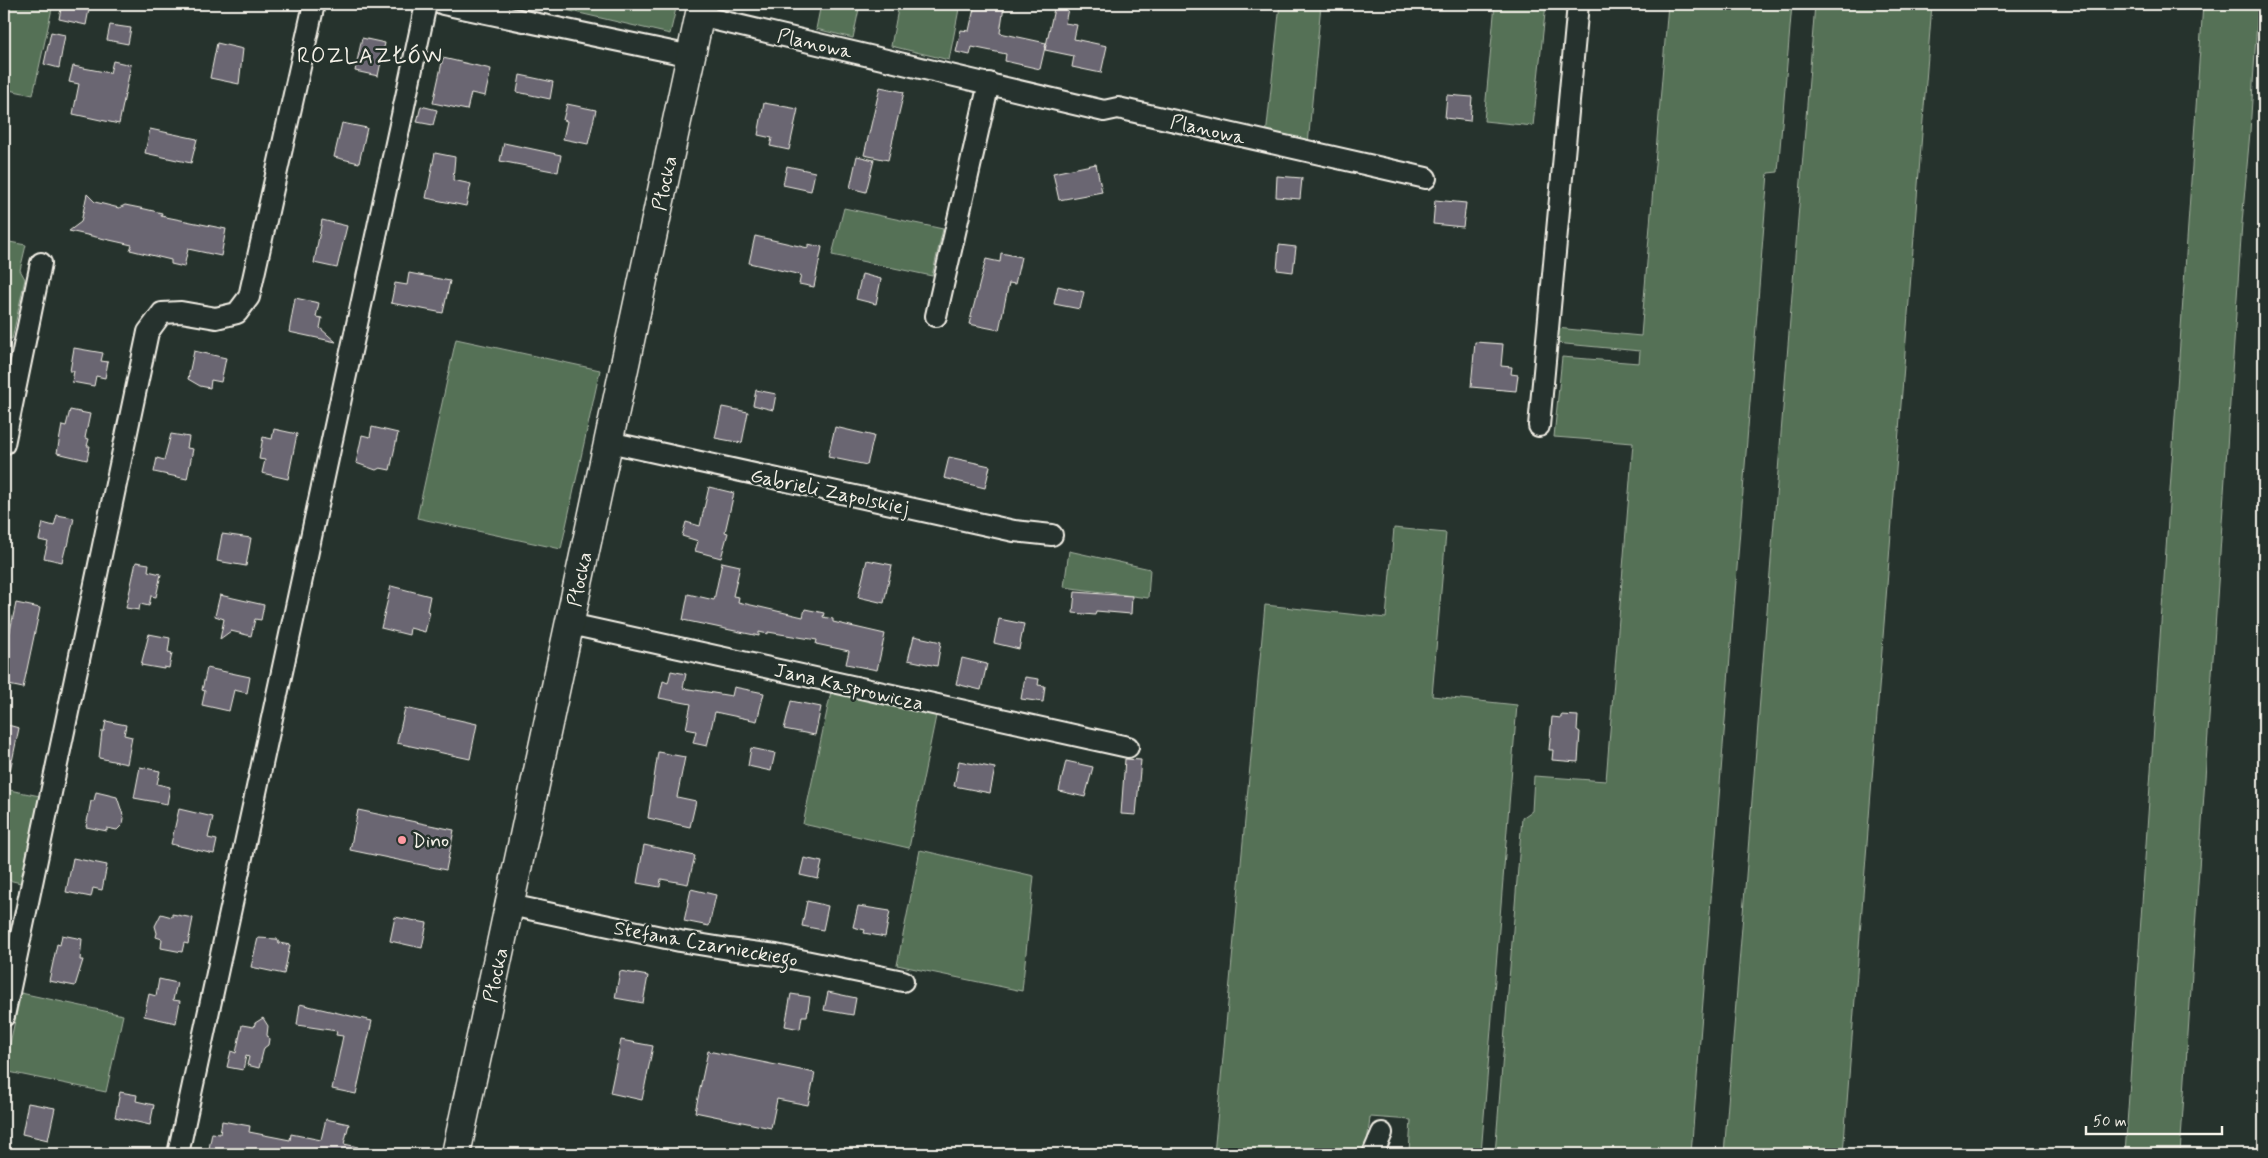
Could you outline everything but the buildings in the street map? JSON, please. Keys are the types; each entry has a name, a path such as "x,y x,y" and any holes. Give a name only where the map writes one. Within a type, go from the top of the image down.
{"street":[{"path":"4,1016 148,332 162,313 182,312 216,318 237,313 249,297 314,4"},
{"path":"178,1154 426,4"},
{"path":"444,4 512,11 691,56"},
{"path":"1539,426 1578,4"},
{"name":"Płocka","path":"456,1154 700,10"},
{"name":"Planowa","path":"700,10 1104,111 1118,108 1426,178"},
{"path":"936,316 989,83"},
{"path":"4,444 41,263"},
{"name":"Gabrieli Zapolskiej","path":"609,442 1014,531 1052,535"},
{"name":"Jana Kasprowicza","path":"570,624 1128,747"},
{"name":"Stefana Czarnieckiego","path":"510,905 680,940 776,955 903,981"},
{"path":"1373,1154 1382,1133"}],"green space":[{"path":"4,4 53,4 33,95 4,89"},
{"path":"540,4 677,4 670,34"},
{"path":"821,4 860,4 853,38 816,29"},
{"path":"899,4 960,4 949,60 891,46"},
{"path":"1280,4 1321,4 1308,145 1266,136"},
{"path":"1495,4 1546,4 1533,126 1484,121"},
{"path":"1668,4 1792,4 1778,172 1768,173 1691,1154 1495,1154 1522,818 1532,811 1534,776 1606,781 1633,443 1554,437 1562,357 1639,363 1640,351 1555,343 1556,328 1641,336"},
{"path":"1815,4 1932,4 1843,1154 1724,1154"},
{"path":"2203,4 2258,4 2250,132 2242,223 2180,1154 2125,1154"},
{"path":"844,208 943,229 932,276 832,255"},
{"path":"4,241 26,245 20,270 25,279 12,339 4,338"},
{"path":"456,339 600,370 561,549 417,518"},
{"path":"1394,528 1446,533 1432,696 1517,705 1481,1154 1401,1154 1409,1152 1411,1120 1370,1117 1366,1154 1214,1154 1265,605 1386,618"},
{"path":"1069,551 1150,569 1148,598 1064,587"},
{"path":"831,692 936,716 909,848 803,824"},
{"path":"4,789 40,796 21,883 4,879"},
{"path":"920,850 1034,876 1022,991 897,965"},
{"path":"21,993 123,1015 106,1092 4,1071"}],"place":[{"name":"Dino","path":"402,840"}],"district":[{"name":"ROZLAZŁÓW","path":"370,55"}]}
